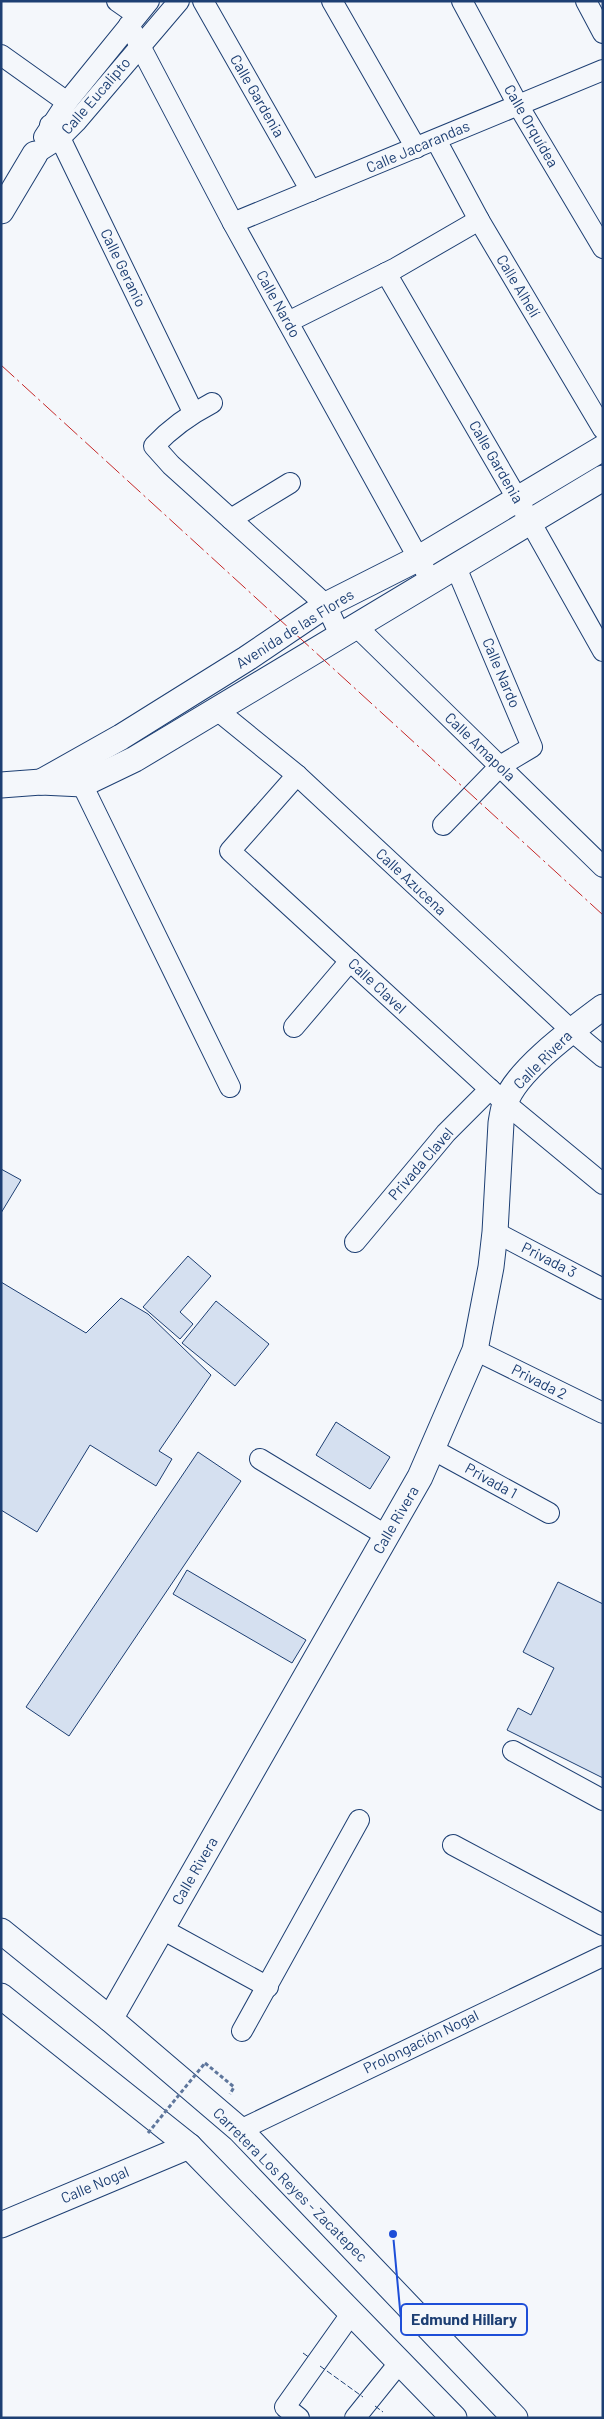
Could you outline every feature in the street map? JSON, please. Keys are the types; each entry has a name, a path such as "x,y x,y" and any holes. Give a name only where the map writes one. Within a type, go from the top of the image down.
{"main road":[{"path":"1,211 35,154"},
{"name":"Avenida de las Flores","path":"77,775 326,605 419,558 603,448"},
{"name":"Avenida de las Flores","path":"1,785 42,782 77,775 135,759 349,632 455,565 603,478"},
{"name":"Calle Rivera","path":"110,2019 420,1477 475,1350 491,1267 495,1232 501,1123 497,1096 518,1081 572,1031 603,1007"},
{"name":"Carretera Los Reyes - Zacatepec","path":"1,1931 110,2019 240,2130 515,2418"},
{"path":"1,1996 189,2146 454,2418"},
{"name":"Calle Nogal","path":"1,2225 189,2146"}],"street":[{"path":"117,1 138,14"},
{"name":"Calle Eucalipto","path":"35,154 140,47 179,1"},
{"name":"Calle Gardenia","path":"203,1 311,191"},
{"path":"332,1 416,148"},
{"name":"Calle Orquídea","path":"462,1 518,104 603,248"},
{"path":"586,1 603,33"},
{"name":"Calle Nardo","path":"138,14 140,47 288,322 431,580"},
{"name":"Calle Eucalipto","path":"55,132 67,102 138,14"},
{"path":"2,57 67,102"},
{"name":"Calle Jacarandas","path":"234,223 603,70"},
{"name":"Calle Geranio","path":"55,132 193,412"},
{"name":"Calle Alhelí","path":"436,140 479,220 603,429"},
{"path":"288,322 386,273 479,220"},
{"name":"Calle Gardenia","path":"386,273 603,651"},
{"path":"212,403 193,412 168,431 154,446 326,605 349,632"},
{"path":"231,519 290,482"},
{"name":"Calle Nardo","path":"455,565 532,747 500,766"},
{"name":"Calle Amapola","path":"349,632 500,766 603,866"},
{"path":"246,659 259,686"},
{"name":"Calle Azucena","path":"217,710 297,775 572,1031 603,1057"},
{"path":"443,826 500,766"},
{"path":"77,775 230,1087"},
{"name":"Calle Clavel","path":"297,775 230,851 497,1096 603,1184"},
{"path":"294,1027 350,961"},
{"name":"Privada Clavel","path":"355,1242 446,1133 497,1096"},
{"name":"Privada 3","path":"495,1232 603,1288"},
{"name":"Privada 2","path":"475,1350 603,1414"},
{"name":"Privada 1","path":"432,1449 549,1512"},
{"path":"260,1459 387,1536"},
{"path":"513,1751 603,1800"},
{"path":"242,2031 360,1820"},
{"path":"454,1845 603,1925"},
{"path":"162,1929 268,1987"},
{"name":"Prolongación Nogal","path":"240,2130 603,1956"},
{"path":"299,2418 285,2407 351,2314"},
{"path":"355,2418 400,2362"}],"path":[{"path":"148,2133 205,2063 234,2087"}],"building":[{"path":"1,1169 21,1180 1,1213"},
{"path":"188,1256 211,1276 180,1312 193,1324 180,1339 143,1307"},
{"path":"1,1282 86,1333 121,1298 148,1314 211,1375 159,1451 172,1459 156,1486 90,1445 37,1532 1,1510"},
{"path":"216,1301 269,1344 235,1386 182,1343"},
{"path":"336,1422 390,1457 370,1489 316,1455"},
{"path":"198,1452 241,1481 69,1736 26,1707"},
{"path":"187,1570 306,1640 292,1663 173,1594"},
{"path":"558,1582 603,1604 603,1778 507,1730 518,1708 531,1715 554,1668 523,1652"}],"fence":[{"path":"303,2353 310,2358"},
{"path":"320,2366 363,2397"},
{"path":"375,2406 383,2412"}],"power":[{"path":"1,365 603,915"}],"place":[{"name":"Edmund Hillary","path":"393,2234"}]}
